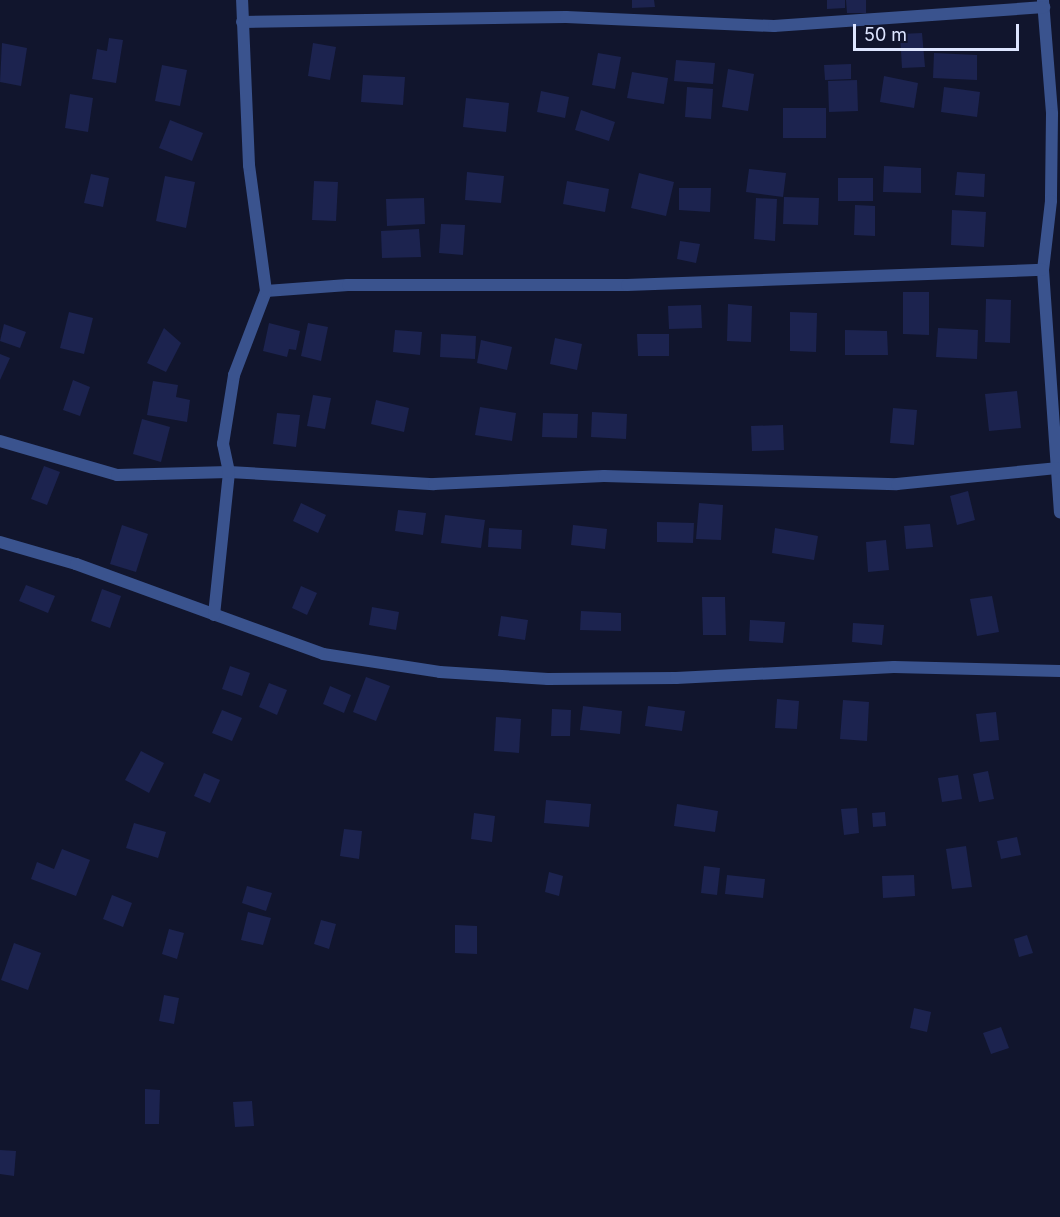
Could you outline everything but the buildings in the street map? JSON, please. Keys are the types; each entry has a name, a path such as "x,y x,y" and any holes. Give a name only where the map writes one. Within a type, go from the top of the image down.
{"street":[{"path":"214,615 229,472 223,444 234,375 266,291 249,165 242,0"},
{"path":"242,22 566,17 774,26 1043,4 1052,114 1051,201 1043,270 1060,512"},
{"path":"266,291 348,285 627,285 1043,270"},
{"path":"0,441 117,475 229,472 434,484 604,476 897,484 1056,468"},
{"path":"0,542 76,564 323,654 440,672 676,678 894,667 1060,671"}]}
